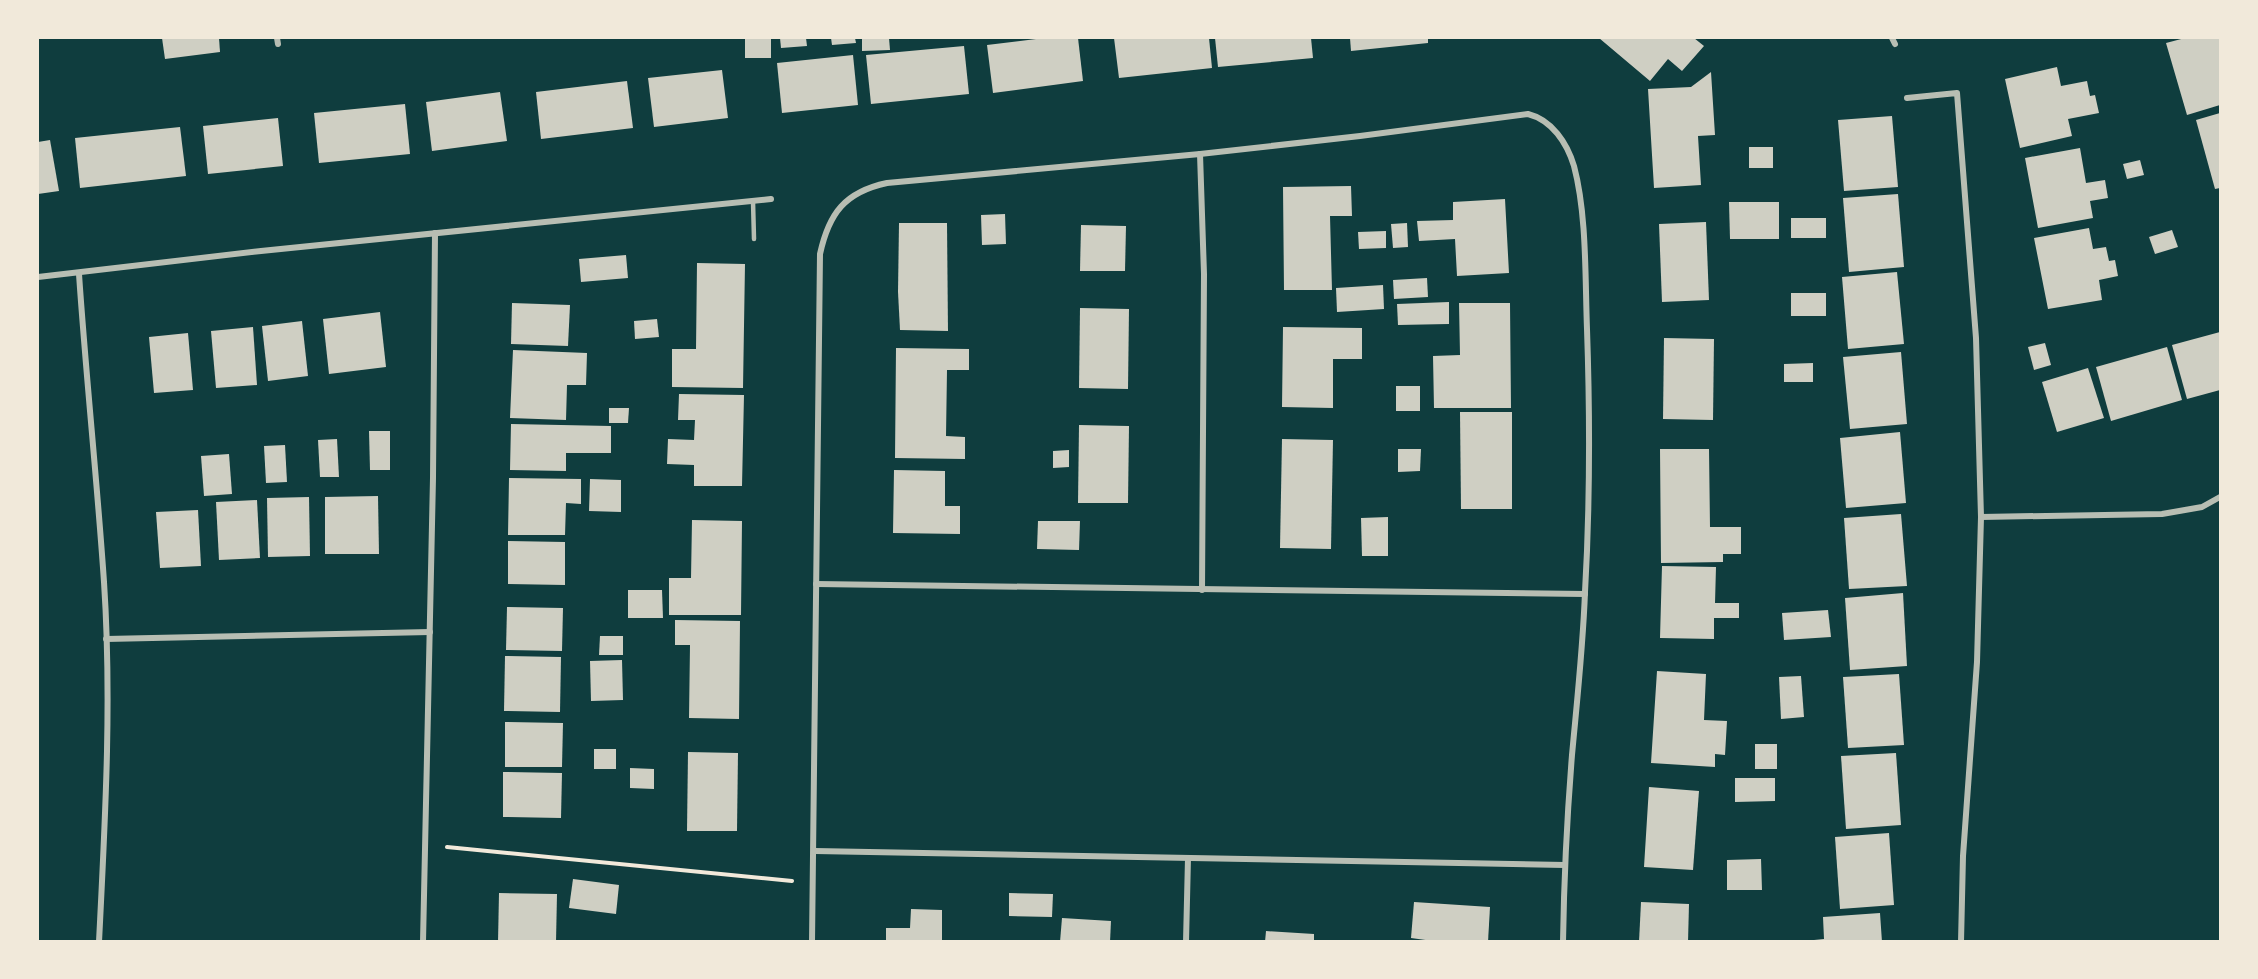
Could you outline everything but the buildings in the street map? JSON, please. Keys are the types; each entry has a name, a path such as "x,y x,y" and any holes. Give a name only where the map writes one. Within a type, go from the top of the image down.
{"street":[{"path":"1906,98 1957,93 1976,338 1981,517 1977,662 1963,856 1960,942"},
{"path":"813,942 820,254 833,214 847,200 862,190 887,183 1200,154 1520,115 1538,117 1547,122 1556,132 1573,164 1579,188 1581,214 1588,367 1586,594 1565,865 1563,942"},
{"path":"1200,154 1204,274 1202,590"},
{"path":"38,277 261,251 771,199"},
{"path":"423,942 435,233"},
{"path":"79,274 104,583 108,691 99,942"},
{"path":"1981,517 2162,513 2192,510 2211,504 2220,497"},
{"path":"816,584 1586,594"},
{"path":"106,639 430,632"},
{"path":"814,851 1565,865"},
{"path":"1186,942 1188,858"}],"lane":[{"path":"753,201 754,239"}],"path":[{"path":"425,845 813,884"}]}
